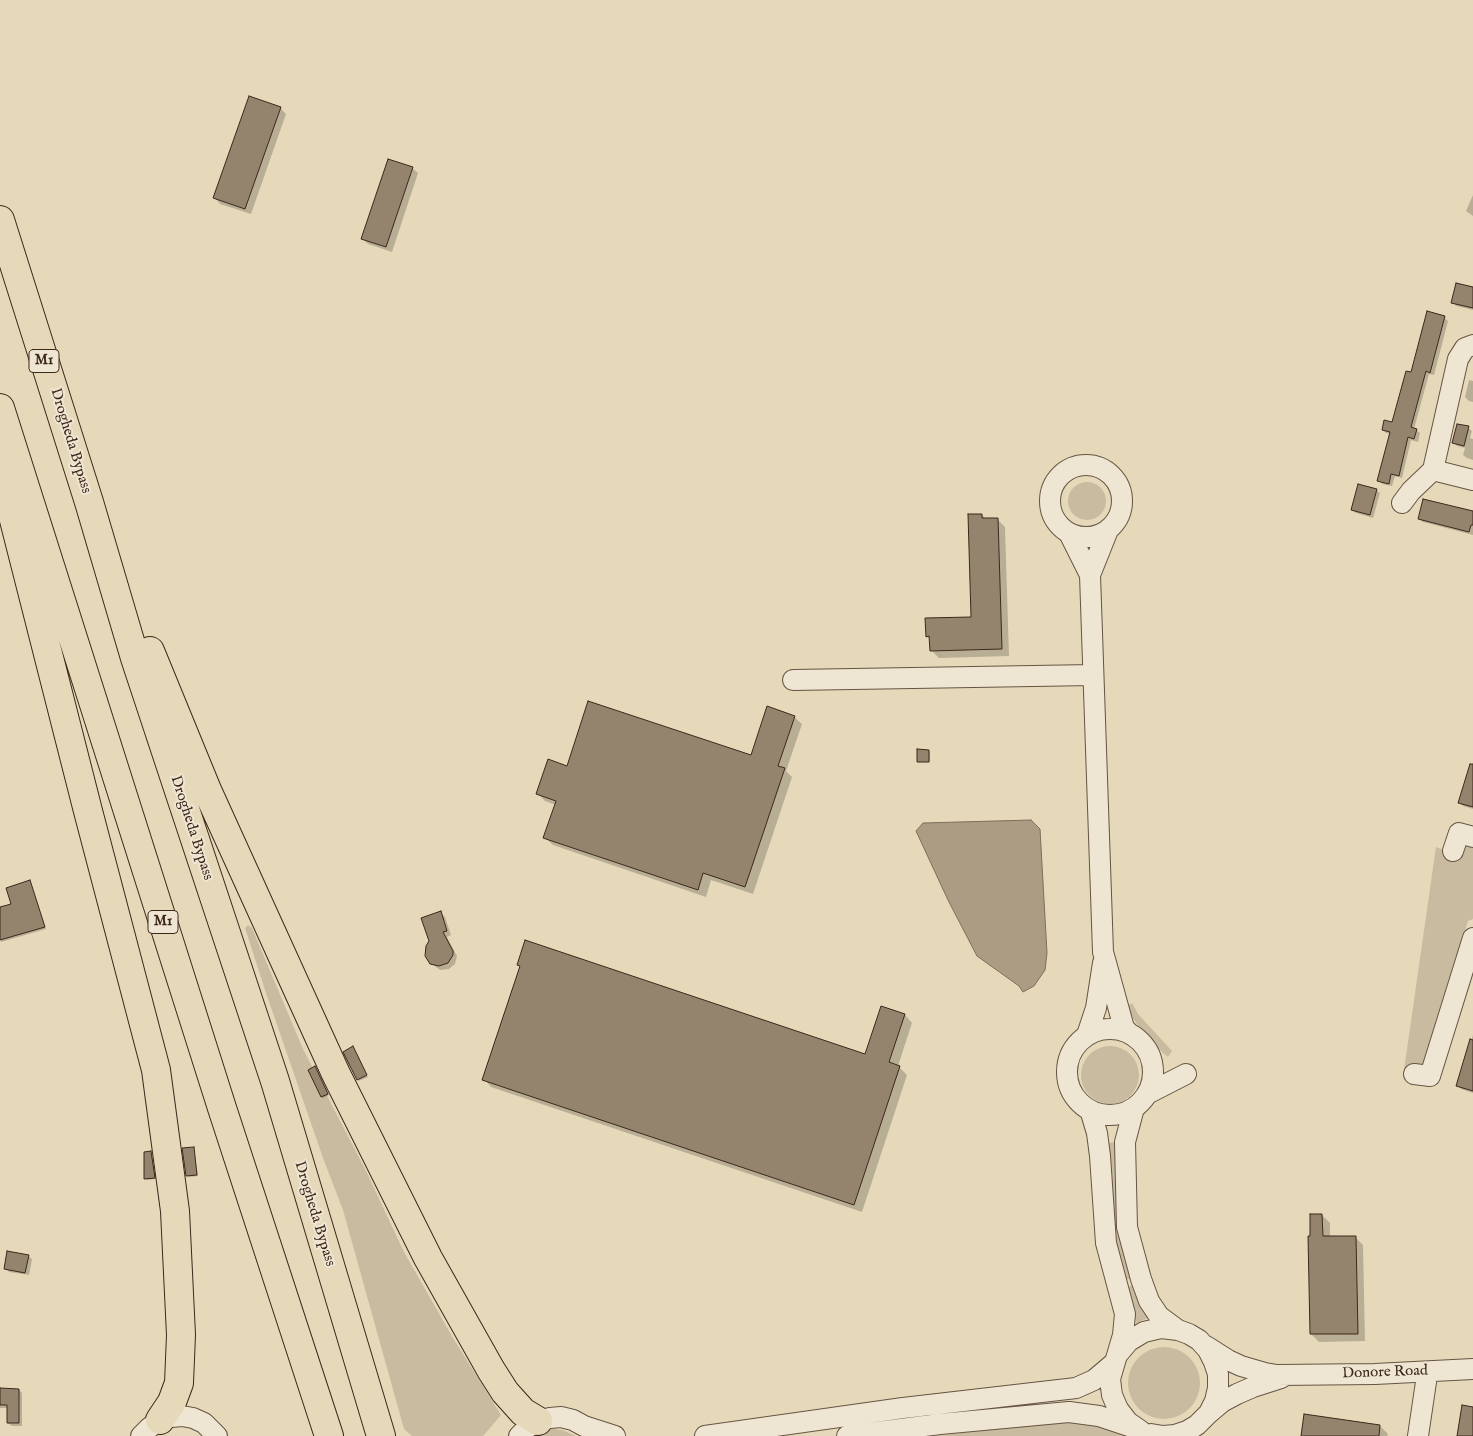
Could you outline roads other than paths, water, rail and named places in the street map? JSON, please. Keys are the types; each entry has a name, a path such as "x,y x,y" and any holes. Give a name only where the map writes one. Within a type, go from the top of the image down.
{"highway":[{"name":"Drogheda Bypass","path":"0,220 89,502 135,658 275,1081 381,1436"},
{"name":"M1","path":"0,408 222,1108 329,1436"},
{"path":"0,465 156,1070 175,1211 181,1335 179,1382 172,1402 151,1428"},
{"path":"89,502 207,790 336,1074 428,1258 491,1370 517,1407 529,1416 528,1428"}],"street":[{"path":"1402,503 1411,491 1433,470 1458,360 1465,348 1473,345"},
{"path":"1082,464 1094,465 1105,469 1114,477 1120,487 1123,499 1121,511 1116,522 1099,535 1089,537 1069,533 1060,527 1050,508 1049,497 1055,481 1070,468 1082,464"},
{"path":"1433,470 1473,480"},
{"path":"1108,530 1090,574 1103,958 1096,1008 1087,1035 1074,1047 1068,1060 1066,1073 1074,1097 1091,1113 1097,1133 1106,1243 1124,1314 1123,1335 1110,1379 1112,1395 1118,1410 1128,1422 1149,1434"},
{"path":"1069,533 1090,574"},
{"path":"793,680 1093,676"},
{"path":"1453,851 1459,833 1473,837"},
{"path":"1414,1074 1430,1076 1473,938"},
{"path":"1103,958 1124,1028 1142,1043 1149,1053 1153,1066 1153,1081 1141,1101 1125,1142 1128,1227 1141,1279 1149,1301 1159,1316 1178,1330"},
{"path":"1087,1035 1108,1030 1119,1030 1129,1033"},
{"path":"1091,1113 1121,1114 1186,1074 1149,1053"},
{"path":"705,1436 903,1408 1076,1388 1094,1380 1116,1359 1129,1341 1144,1332 1161,1328 1178,1330 1189,1334 1208,1350 1214,1362 1218,1374 1217,1394 1197,1436"},
{"name":"Donore Road","path":"1198,1340 1228,1360 1265,1373 1296,1376 1473,1369"},
{"path":"1418,1436 1426,1372"},
{"name":"Donore Road","path":"1207,1415 1222,1402 1253,1386 1296,1376"},
{"path":"847,1436 940,1424 1069,1412 1099,1416 1149,1434 1163,1436 1187,1431 1197,1425 1207,1415"},
{"path":"151,1428 171,1417 182,1416 194,1418 204,1423 218,1436"},
{"path":"528,1428 550,1418 561,1418 573,1420 589,1431 614,1436"}]}
